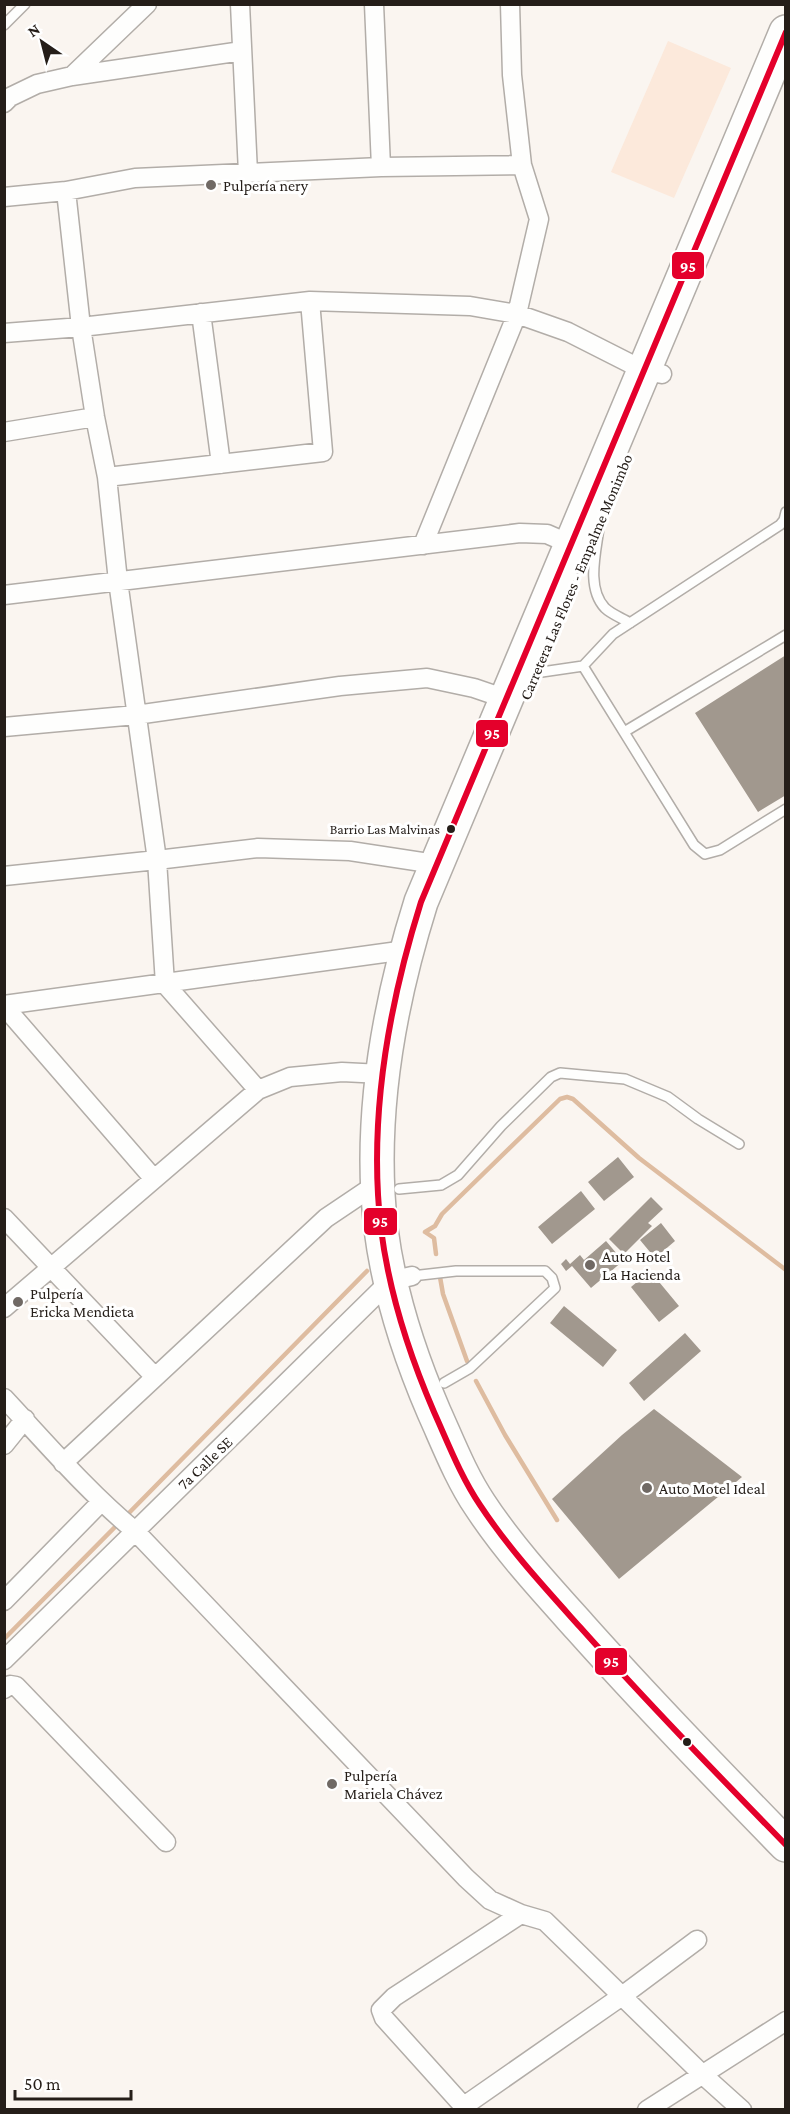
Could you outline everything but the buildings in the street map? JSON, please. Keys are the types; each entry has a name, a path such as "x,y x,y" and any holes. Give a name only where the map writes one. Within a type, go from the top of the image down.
{"highway":[{"name":"Carretera Las Flores - Empalme Monimbo","path":"388,1186 378,1117 382,1074 406,950 421,902 435,864 513,702 535,673 599,528 653,373 786,32"},
{"name":"Carretera Las Flores - Empalme Monimbo","path":"786,83 681,324 653,373 570,544 440,896 413,995 405,1035 395,1119 395,1157 381,1230 401,1278 418,1374 447,1442 478,1503 537,1579 647,1702 786,1845"},
{"name":"Carretera Las Flores - Empalme Monimbo","path":"401,1278 417,1299 444,1383 478,1459 498,1493 542,1552 691,1716 786,1815"}],"street":[{"path":"72,76 147,4"},
{"path":"240,4 248,173"},
{"path":"374,4 381,167"},
{"path":"423,544 517,314 539,219 522,165 512,75 510,4"},
{"path":"4,103 10,97 37,84 72,76 242,51"},
{"path":"4,197 66,191 135,178 381,167 522,165"},
{"path":"66,191 81,327 107,477 118,581 157,860 165,984 258,1090"},
{"path":"4,333 81,327 310,301 470,306 517,314 568,332 653,373"},
{"path":"107,477 323,452 310,301"},
{"path":"201,313 221,464"},
{"path":"4,432 95,417"},
{"path":"4,595 520,533 547,534 570,544"},
{"path":"4,727 136,715 340,686 427,678 474,688 513,702"},
{"path":"4,876 258,848 350,850 435,864"},
{"path":"4,1006 406,950"},
{"path":"4,1006 154,1179"},
{"path":"4,1308 258,1090 290,1077 342,1072 382,1074"},
{"path":"63,1463 326,1218 388,1186"},
{"path":"4,1218 155,1377"},
{"name":"7a Calle SE","path":"4,1660 133,1529 401,1278"},
{"path":"4,1398 63,1463 107,1507 133,1529 466,1878 490,1900 521,1914 545,1921 703,2075 742,2109"},
{"path":"4,1445 25,1419"},
{"path":"4,1601 107,1507"},
{"path":"4,1689 10,1685 16,1686 165,1842"},
{"path":"521,1914 394,1997 381,2010 384,2018 466,2108 697,1940"},
{"path":"647,2109 786,2021"}],"lane":[{"path":"4,25 25,4"},
{"path":"535,673 583,666 613,634 780,525 786,512"},
{"path":"599,528 594,582 605,608 630,623"},
{"path":"624,732 786,635"},
{"path":"583,666 694,845 705,854 720,850 786,809"},
{"path":"388,1186 441,1185 458,1175 501,1126 551,1077 560,1073 625,1079 668,1097 739,1144"},
{"path":"401,1278 456,1270 545,1271 555,1283 555,1288 470,1368 444,1383"}],"shaded area":[{"path":"668,41 731,68 674,198 611,172"}],"waterway":[{"path":"436,1254 434,1238 425,1232 435,1226 442,1214 560,1099 567,1097 573,1099 639,1158 786,1270"},
{"path":"125,1517 367,1271"},
{"path":"440,1277 443,1294 467,1361"},
{"path":"476,1381 505,1435 557,1520"},
{"path":"4,1639 119,1523"}],"transit line":[{"name":"95","path":"786,32 421,902 390,1023 379,1105 377,1146 381,1229 395,1299 408,1345 425,1390 455,1460 473,1494 503,1537 554,1598 656,1710 786,1845"}],"place":[{"name":"Pulpería nery","path":"211,185"},
{"name":"Barrio Las Malvinas","path":"451,829"},
{"name":"Auto Hotel La Hacienda","path":"590,1265"},
{"name":"Pulpería Ericka Mendieta","path":"18,1302"},
{"name":"Auto Motel Ideal","path":"647,1488"},
{"name":"Pulpería Mariela Chávez","path":"332,1784"}]}
